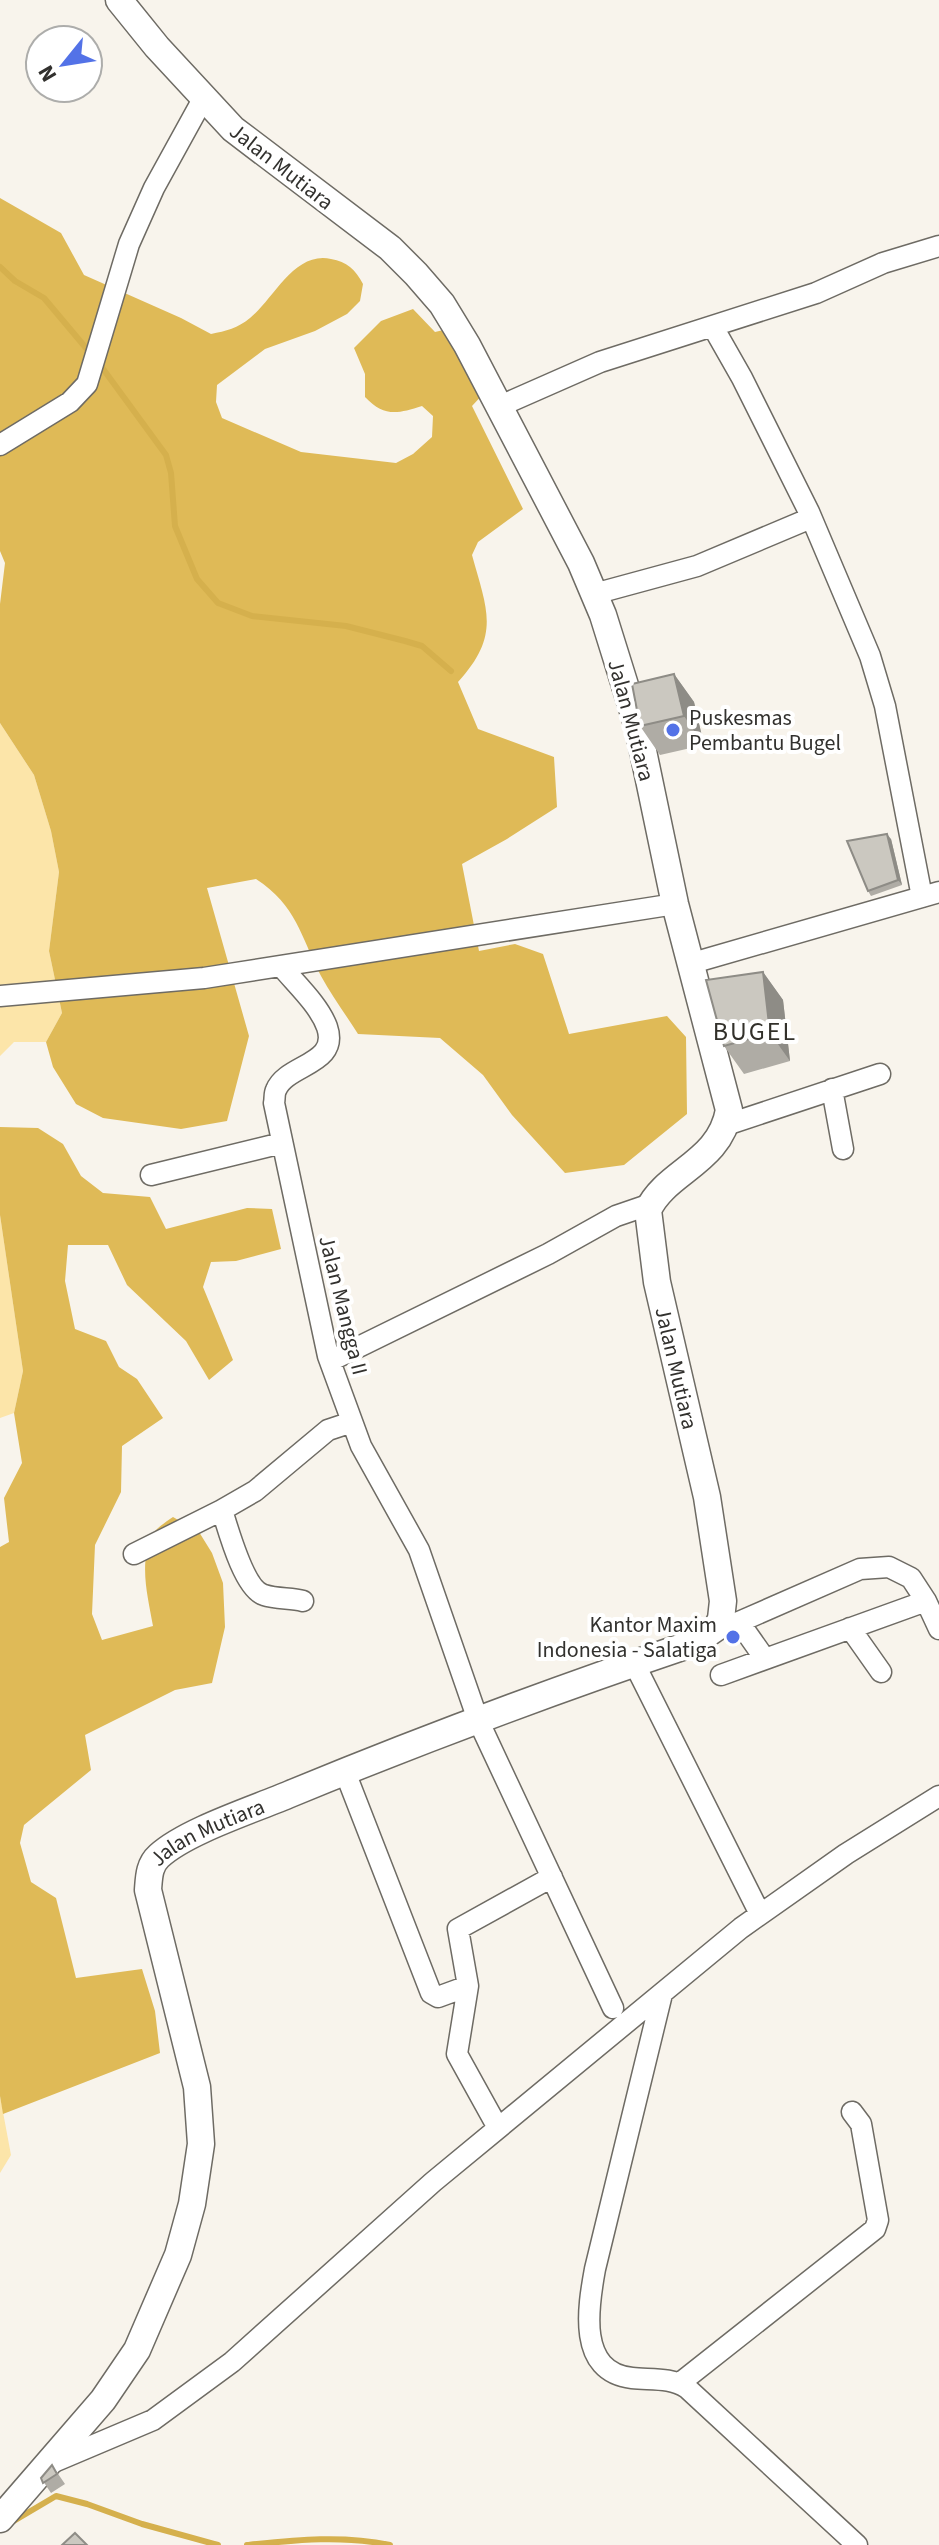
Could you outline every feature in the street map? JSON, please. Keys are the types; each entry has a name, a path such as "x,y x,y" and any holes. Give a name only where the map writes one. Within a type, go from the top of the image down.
{"street":[{"name":"Jalan Mutiara","path":"119,0 203,99 233,129 390,248 416,274 442,304 500,406 581,563 638,727 689,964 729,1110 726,1125"},
{"path":"0,445 70,402 87,384 129,244 154,188 203,99"},
{"path":"500,406 600,362 816,293 883,263 939,246"},
{"path":"689,964 930,895 870,656 811,518 742,378 713,327"},
{"path":"594,594 697,566 811,518"},
{"path":"0,996 204,978 675,904"},
{"name":"Jalan Mangga II","path":"281,966 322,1017 328,1030 329,1045 320,1057 285,1079 276,1089 274,1103 330,1361 361,1446 419,1550 478,1720 613,2008"},
{"path":"330,1361 548,1254 616,1216 651,1204 658,1194 714,1144 726,1125 880,1074"},
{"path":"832,1089 843,1149"},
{"path":"151,1175 282,1143"},
{"name":"Jalan Mutiara","path":"0,2519 103,2400 137,2350 178,2255 192,2204 201,2144 197,2087 148,1890 150,1869 158,1857 206,1830 345,1772 478,1720 694,1643 728,1624 721,1619 723,1601 707,1497 657,1282 648,1222 651,1204"},
{"path":"134,1554 255,1491 328,1430 352,1422"},
{"path":"222,1510 235,1551 250,1583 262,1595 303,1601"},
{"path":"765,1659 728,1624 860,1569 889,1567 911,1578 939,1629"},
{"path":"721,1675 926,1601"},
{"path":"850,1628 881,1672"},
{"path":"634,1663 760,1914"},
{"path":"345,1772 431,1993 438,1997 468,1986"},
{"path":"49,2464 153,2420 232,2362 433,2182 760,1914 846,1854 939,1796"},
{"path":"498,2128 457,2054 468,1986 459,1927 552,1877"},
{"path":"662,1994 595,2269 587,2313 596,2355 609,2370 631,2378 680,2383 857,2545"},
{"path":"680,2383 877,2226 861,2124 852,2112"}],"shaded area":[{"path":"0,198 61,233 84,275 211,334 232,329 245,321 259,310 295,269 306,262 318,258 331,259 350,267 363,284 360,301 347,314 315,331 265,349 217,385 216,402 222,418 301,452 396,463 413,454 432,437 433,416 422,406 405,411 385,411 365,397 365,374 354,348 381,321 413,309 435,332 452,328 486,391 472,406 523,509 478,542 472,555 487,622 480,650 458,682 478,729 554,757 557,807 462,864 479,951 515,944 543,954 569,1034 667,1016 686,1037 687,1114 624,1165 565,1173 512,1115 483,1075 440,1038 358,1034 321,976 289,911 270,889 256,879 207,888 249,1036 227,1121 181,1129 103,1118 76,1104 53,1067 46,1042 62,1013 49,951 59,872 51,831 34,775 0,723 0,604 5,563 0,551"},
{"path":"0,723 34,775 51,831 59,872 49,951 62,1013 46,1042 14,1042 0,1056"},
{"path":"0,1127 38,1128 63,1144 81,1176 103,1193 150,1197 166,1229 247,1208 272,1209 281,1249 236,1261 211,1262 203,1287 233,1360 209,1380 186,1341 127,1285 108,1245 68,1245 65,1281 75,1329 106,1341 119,1367 137,1379 163,1418 122,1446 121,1492 95,1545 92,1614 102,1640 153,1626 145,1568 148,1545 154,1532 173,1517 199,1532 212,1553 223,1583 225,1627 212,1683 175,1690 85,1735 91,1770 24,1825 20,1843 31,1882 56,1898 76,1978 142,1969 155,2011 160,2053 3,2114 0,2096 0,1547 9,1542 4,1498 22,1463 14,1413 23,1371 0,1215"},
{"path":"0,1215 23,1371 14,1413 0,1418"},
{"path":"0,2096 11,2155 0,2173"}],"building":[{"path":"674,674 684,716 640,726 632,684"},
{"path":"887,834 898,880 868,891 847,841"},
{"path":"763,972 770,1033 724,1046 706,980"},
{"path":"52,2465 57,2474 43,2483 41,2478"},
{"path":"75,2533 87,2545 62,2545"}],"waterway":[{"path":"0,267 15,281 44,298 91,354"},
{"path":"98,362 166,455 171,473 175,526 197,579 218,603 252,616 346,626 405,641 422,646 451,671"},
{"path":"12,2522 56,2496 218,2545"},
{"path":"247,2545 337,2539 390,2545"}],"place":[{"name":"Puskesmas Pembantu Bugel","path":"673,730"},
{"name":"Kantor Maxim Indonesia - Salatiga","path":"733,1637"}],"district":[{"name":"BUGEL","path":"755,1031"}]}
